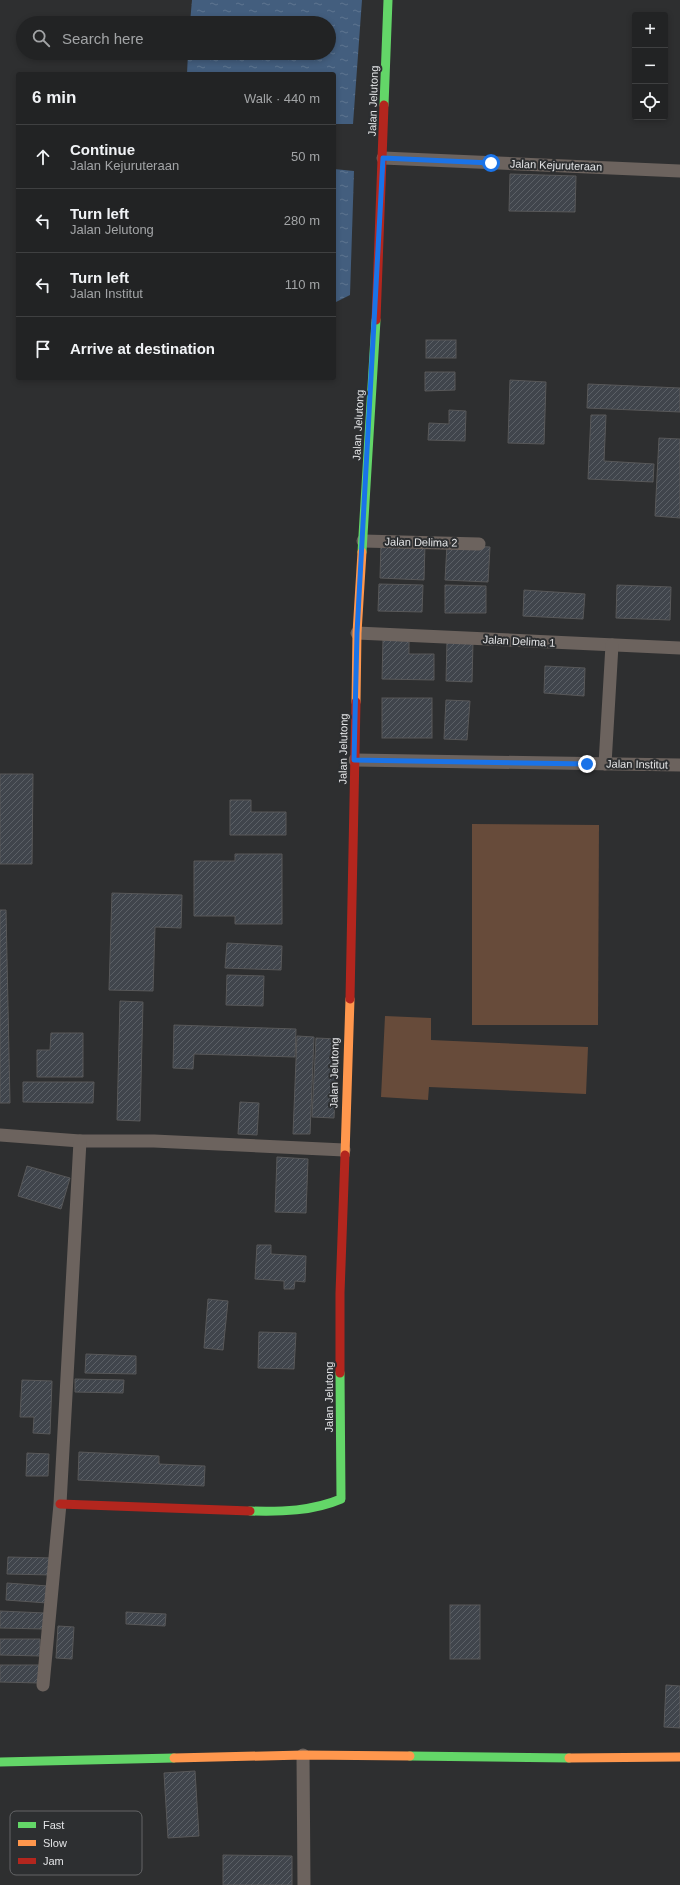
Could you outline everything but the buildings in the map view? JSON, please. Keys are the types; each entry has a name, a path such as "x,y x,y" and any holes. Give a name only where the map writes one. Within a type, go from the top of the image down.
{"street":[{"name":"Jalan Jelutong","path":"60,1504 273,1512 324,1506 341,1499 340,1293 353,898 357,633 383,158 388,0"},
{"name":"Jalan Kejuruteraan","path":"383,158 680,171"},
{"name":"Jalan Delima 2","path":"363,541 479,544"},
{"name":"Jalan Delima 1","path":"357,633 680,648"},
{"path":"605,764 612,645"},
{"name":"Jalan Institut","path":"354,760 680,765"},
{"path":"0,1135 80,1141 154,1141 344,1150"},
{"path":"43,1685 60,1504 80,1141"},
{"path":"0,1762 304,1755 569,1758 680,1757"},
{"path":"304,1755 304,1885"}],"shaded area":[{"path":"472,824 599,825 598,1025 472,1025"},
{"path":"385,1016 431,1018 431,1040 588,1047 586,1094 429,1087 428,1100 381,1097"}],"water":[{"path":"192,0 362,0 353,124 336,124 336,72 187,72 188,60 336,60 336,16 191,16"},
{"path":"336,169 354,171 350,295 336,302"}],"traffic: fast":[{"path":"384,105 388,0"},
{"path":"362,552 376,320"},
{"path":"250,1511 297,1510 319,1506 341,1499 340,1373"},
{"path":"410,1756 569,1758"},
{"path":"0,1762 174,1758"}],"traffic: slow":[{"path":"356,702 357,633 362,552"},
{"path":"345,1155 350,999"},
{"path":"174,1758 303,1755 410,1756"},
{"path":"569,1758 680,1757"}],"traffic: jam":[{"path":"376,320 384,105"},
{"path":"350,999 356,702"},
{"path":"340,1373 340,1293 345,1155"},
{"path":"60,1504 250,1511"}],"route":[{"path":"491,163 383,158 375,336 357,633 354,760 587,764"}]}
